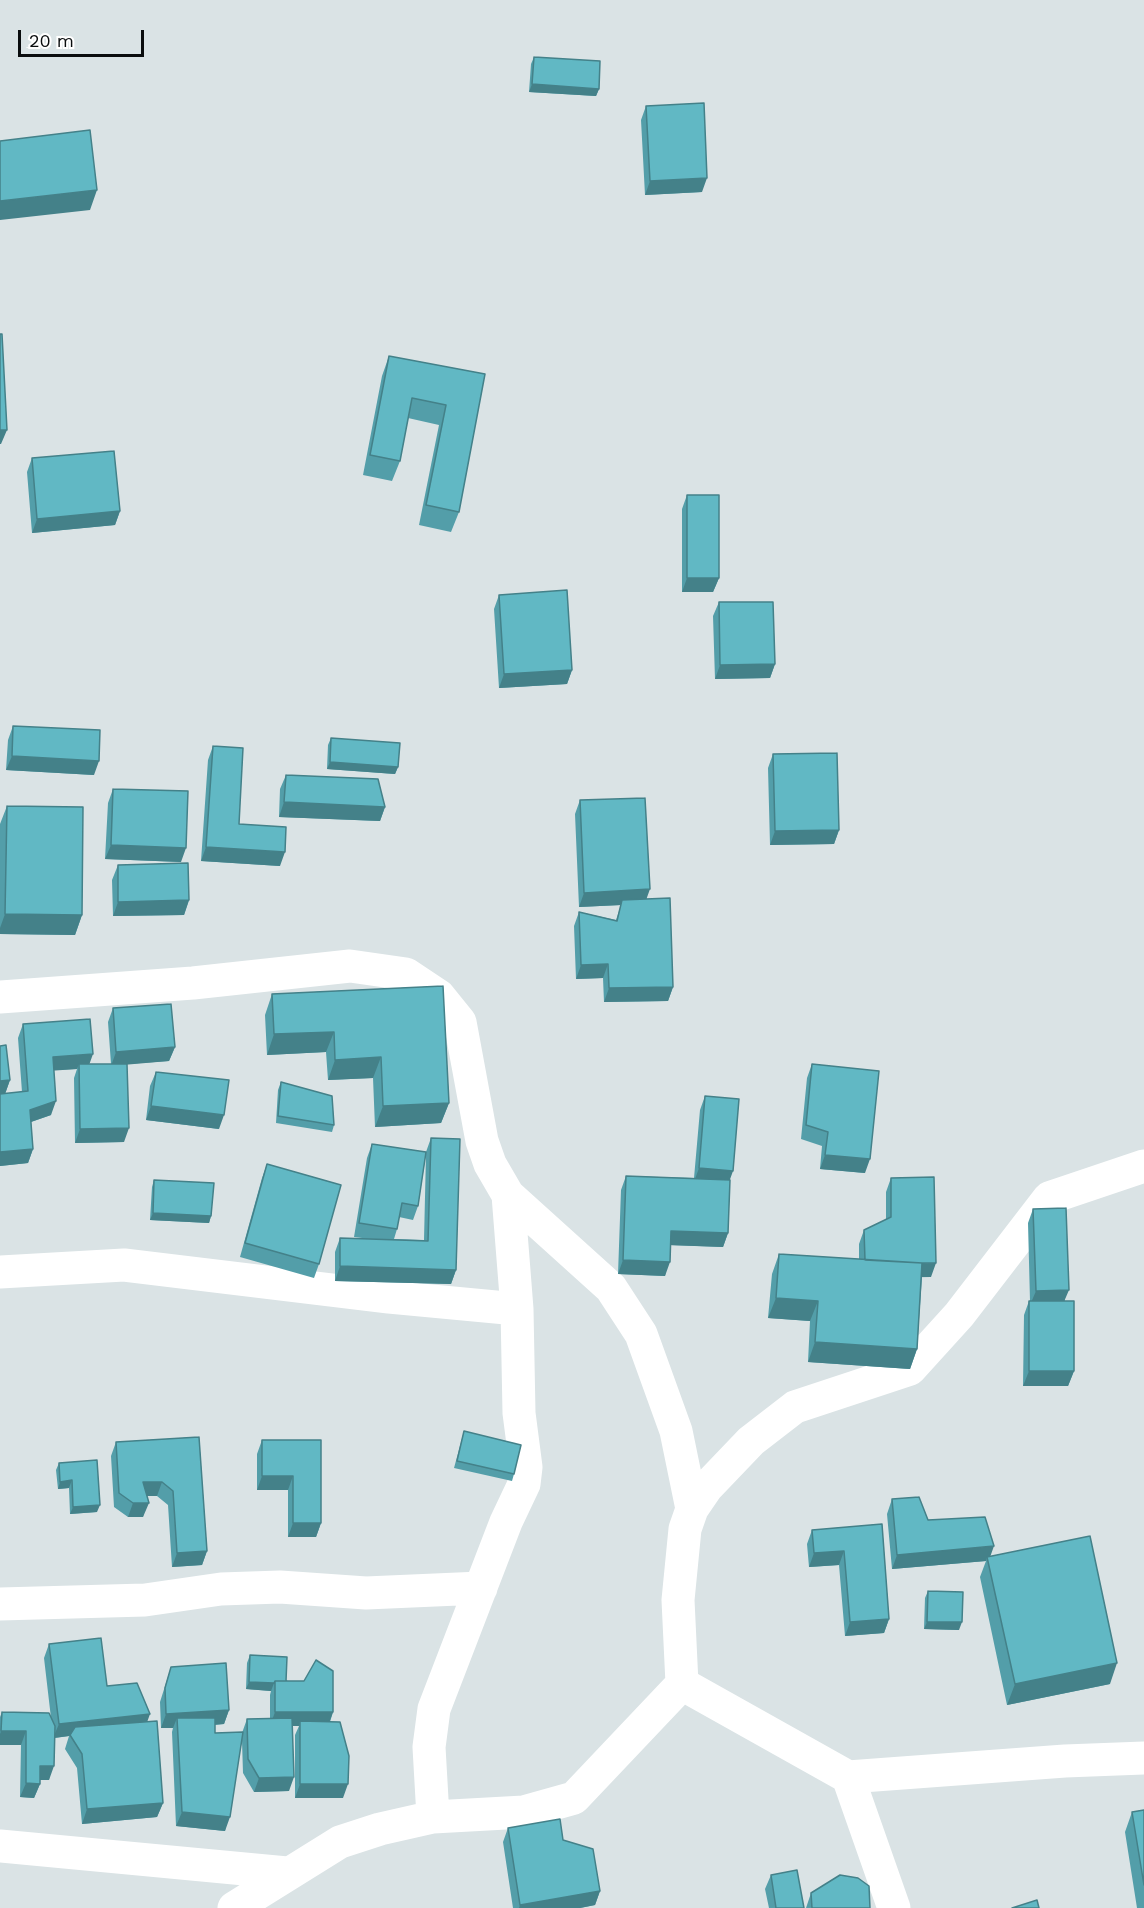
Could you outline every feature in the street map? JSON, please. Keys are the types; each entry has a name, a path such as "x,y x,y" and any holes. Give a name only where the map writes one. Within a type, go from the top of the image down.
{"street":[{"path":"0,997 193,983 350,966 406,974 439,996 460,1022 482,1141 490,1164 508,1195 611,1288 641,1334 676,1431 692,1509"},
{"path":"234,1908 339,1842 380,1829 433,1817 524,1812 574,1798 682,1684 678,1600 685,1529 692,1509 707,1487 751,1441 795,1407 910,1369 959,1315 1049,1198 1144,1166"},
{"path":"433,1817 429,1747 434,1709 524,1484 526,1467 519,1413 517,1309 508,1195"},
{"path":"0,1272 124,1265 389,1297 517,1309"},
{"path":"0,1604 145,1600 221,1589 280,1587 366,1593 481,1588"},
{"path":"682,1684 848,1777 1065,1761 1144,1758"},
{"path":"848,1777 894,1908"},
{"path":"0,1846 287,1873"}],"building":[{"path":"534,57 600,61 599,89 532,84"},
{"path":"704,103 707,178 650,181 646,106"},
{"path":"90,130 97,190 0,201 0,141"},
{"path":"0,334 2,334 7,430 0,430"},
{"path":"389,356 485,374 459,512 426,505 446,405 412,398 400,461 370,455"},
{"path":"114,451 120,511 37,519 32,458"},
{"path":"687,495 719,495 719,578 687,578"},
{"path":"567,590 572,670 504,674 499,595"},
{"path":"719,602 773,602 775,664 720,665"},
{"path":"13,726 100,730 99,761 12,756"},
{"path":"331,738 400,743 398,767 330,762"},
{"path":"213,746 243,748 239,824 286,827 285,852 206,847"},
{"path":"837,753 839,830 775,831 773,754"},
{"path":"286,775 378,779 385,807 284,802"},
{"path":"113,789 188,791 186,848 111,845"},
{"path":"645,798 650,889 584,893 580,800"},
{"path":"7,806 83,807 82,915 5,914"},
{"path":"188,863 189,900 118,902 118,865"},
{"path":"670,898 673,987 609,988 608,964 581,965 579,912 617,921 622,900"},
{"path":"443,986 449,1103 383,1106 381,1057 335,1060 334,1032 274,1034 272,994"},
{"path":"171,1004 175,1047 116,1052 113,1008"},
{"path":"90,1019 93,1054 53,1057 56,1101 30,1110 33,1149 0,1152 0,1094 28,1091 23,1024"},
{"path":"6,1045 10,1080 0,1081 0,1046"},
{"path":"79,1064 127,1064 129,1128 80,1129"},
{"path":"812,1064 879,1071 870,1159 825,1155 828,1132 806,1125"},
{"path":"156,1072 229,1080 224,1115 151,1106"},
{"path":"281,1082 332,1096 334,1125 278,1116"},
{"path":"705,1096 739,1099 733,1171 699,1168"},
{"path":"431,1138 460,1139 456,1270 340,1266 340,1238 428,1241"},
{"path":"372,1144 426,1152 418,1206 402,1203 397,1229 359,1223"},
{"path":"267,1164 341,1185 319,1264 245,1243"},
{"path":"626,1176 730,1180 728,1233 671,1231 670,1262 623,1260"},
{"path":"934,1177 936,1263 865,1260 864,1230 891,1217 891,1178"},
{"path":"154,1180 214,1183 211,1216 153,1213"},
{"path":"1066,1208 1069,1290 1036,1291 1033,1209"},
{"path":"779,1254 922,1263 917,1349 815,1342 818,1301 776,1298"},
{"path":"1029,1301 1074,1301 1074,1371 1029,1371"},
{"path":"464,1431 521,1445 514,1474 457,1461"},
{"path":"199,1437 207,1551 177,1553 173,1491 162,1482 143,1482 149,1503 133,1503 119,1493 116,1442"},
{"path":"262,1440 321,1440 321,1523 293,1523 293,1476 262,1476"},
{"path":"97,1460 100,1505 73,1507 72,1480 60,1482 59,1463"},
{"path":"919,1497 928,1520 985,1517 994,1546 897,1555 892,1499"},
{"path":"882,1524 889,1619 850,1622 844,1551 814,1553 812,1530"},
{"path":"1090,1536 1117,1663 1015,1684 987,1557"},
{"path":"928,1591 963,1592 962,1622 927,1622"},
{"path":"101,1638 107,1686 137,1683 150,1714 59,1724 49,1644"},
{"path":"250,1655 287,1657 286,1681 249,1682"},
{"path":"316,1660 333,1671 333,1712 275,1712 275,1681 304,1681"},
{"path":"226,1663 229,1710 166,1714 165,1688 171,1667"},
{"path":"2,1712 49,1713 55,1726 54,1766 40,1766 40,1784 26,1783 26,1731 1,1731"},
{"path":"177,1718 215,1718 215,1733 243,1732 230,1817 182,1812"},
{"path":"292,1718 294,1777 259,1778 248,1759 247,1719"},
{"path":"157,1721 163,1803 87,1809 82,1754 70,1735 75,1727"},
{"path":"300,1721 340,1722 349,1756 348,1784 300,1784"},
{"path":"1144,1810 1144,1885 1132,1812"},
{"path":"560,1819 563,1840 593,1849 600,1891 520,1905 508,1828"},
{"path":"797,1870 804,1908 776,1908 771,1875"},
{"path":"840,1875 858,1878 869,1886 870,1908 812,1908 811,1893"},
{"path":"1037,1900 1039,1908 1012,1908"}]}
